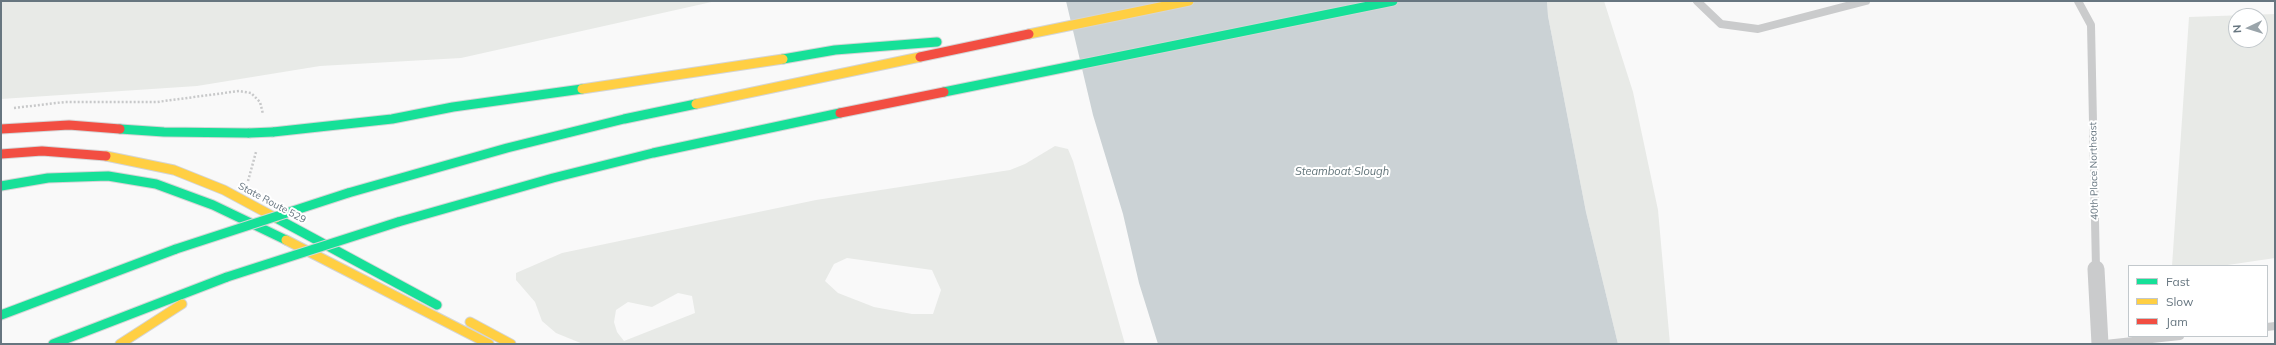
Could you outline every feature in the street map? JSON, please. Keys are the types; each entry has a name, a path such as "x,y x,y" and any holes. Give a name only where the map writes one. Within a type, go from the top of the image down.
{"main road":[{"path":"1,315 176,249 348,193 507,148 624,119 1189,1"},
{"path":"52,344 227,277 398,222 553,178 653,153 1393,1"},
{"path":"1,129 69,125 164,132 273,132 392,119 453,107 731,68 835,50 921,42 984,43"},
{"name":"State Route 529","path":"1,154 42,151 81,153 127,159 174,170 224,190 448,311"},
{"path":"1,186 48,178 108,176 156,184 176,190 213,205 327,260 489,344"},
{"path":"120,344 146,325 227,277"},
{"path":"462,318 511,344"}],"street":[{"name":"40th Place Northeast","path":"2096,268 2100,344"}],"lane":[{"path":"1697,1 1721,24 1758,28 1866,1"},
{"name":"40th Place Northeast","path":"2078,1 2091,25 2096,268"},
{"path":"2104,344 2170,337"}],"shaded area":[{"path":"1,1 716,1 461,58 320,66 197,86 1,99"},
{"path":"1547,1 1604,1 1633,92 1658,210 1670,344 1618,344 1586,212 1548,16"},
{"path":"2268,14 2275,14 2275,258 2228,265 2172,265 2189,17 2228,16 2228,48 2268,48"},
{"path":"1055,146 1068,149 1073,161 1125,344 583,344 556,333 542,321 535,302 516,280 516,273 562,253 816,200 1010,170 1025,164","holes":["847,258 932,270 941,290 933,314 912,314 874,307 838,293 825,281 834,264","678,293 692,296 695,313 624,341 617,332 614,322 616,310 628,302 652,307"]}],"water":[{"name":"Steamboat Slough","path":"1066,1 1547,1 1548,16 1586,212 1618,344 1158,344 1139,283 1123,214 1093,115"}],"traffic: fast":[{"path":"944,92 1393,1"},
{"path":"783,59 835,50 937,42"},
{"path":"273,132 392,119 453,107 582,89"},
{"path":"348,193 507,148 624,119 696,104"},
{"path":"398,222 553,178 653,153 840,113"},
{"path":"120,129 164,132 249,133"},
{"path":"249,133 273,132"},
{"path":"1,186 48,178 108,176 156,184 213,205 286,240"},
{"path":"176,249 348,193"},
{"path":"276,218 437,305"},
{"path":"227,277 398,222"},
{"path":"1,315 176,249"},
{"path":"53,344 227,277"}],"traffic: slow":[{"path":"1029,34 1189,1"},
{"path":"696,104 920,57"},
{"path":"582,89 783,59"},
{"path":"106,156 174,170 224,190 276,218"},
{"path":"286,240 489,344"},
{"path":"120,344 182,304"},
{"path":"470,322 511,344"}],"traffic: jam":[{"path":"920,57 1029,34"},
{"path":"840,113 944,92"},
{"path":"1,129 69,125 120,129"},
{"path":"1,154 42,151 106,156"}]}
